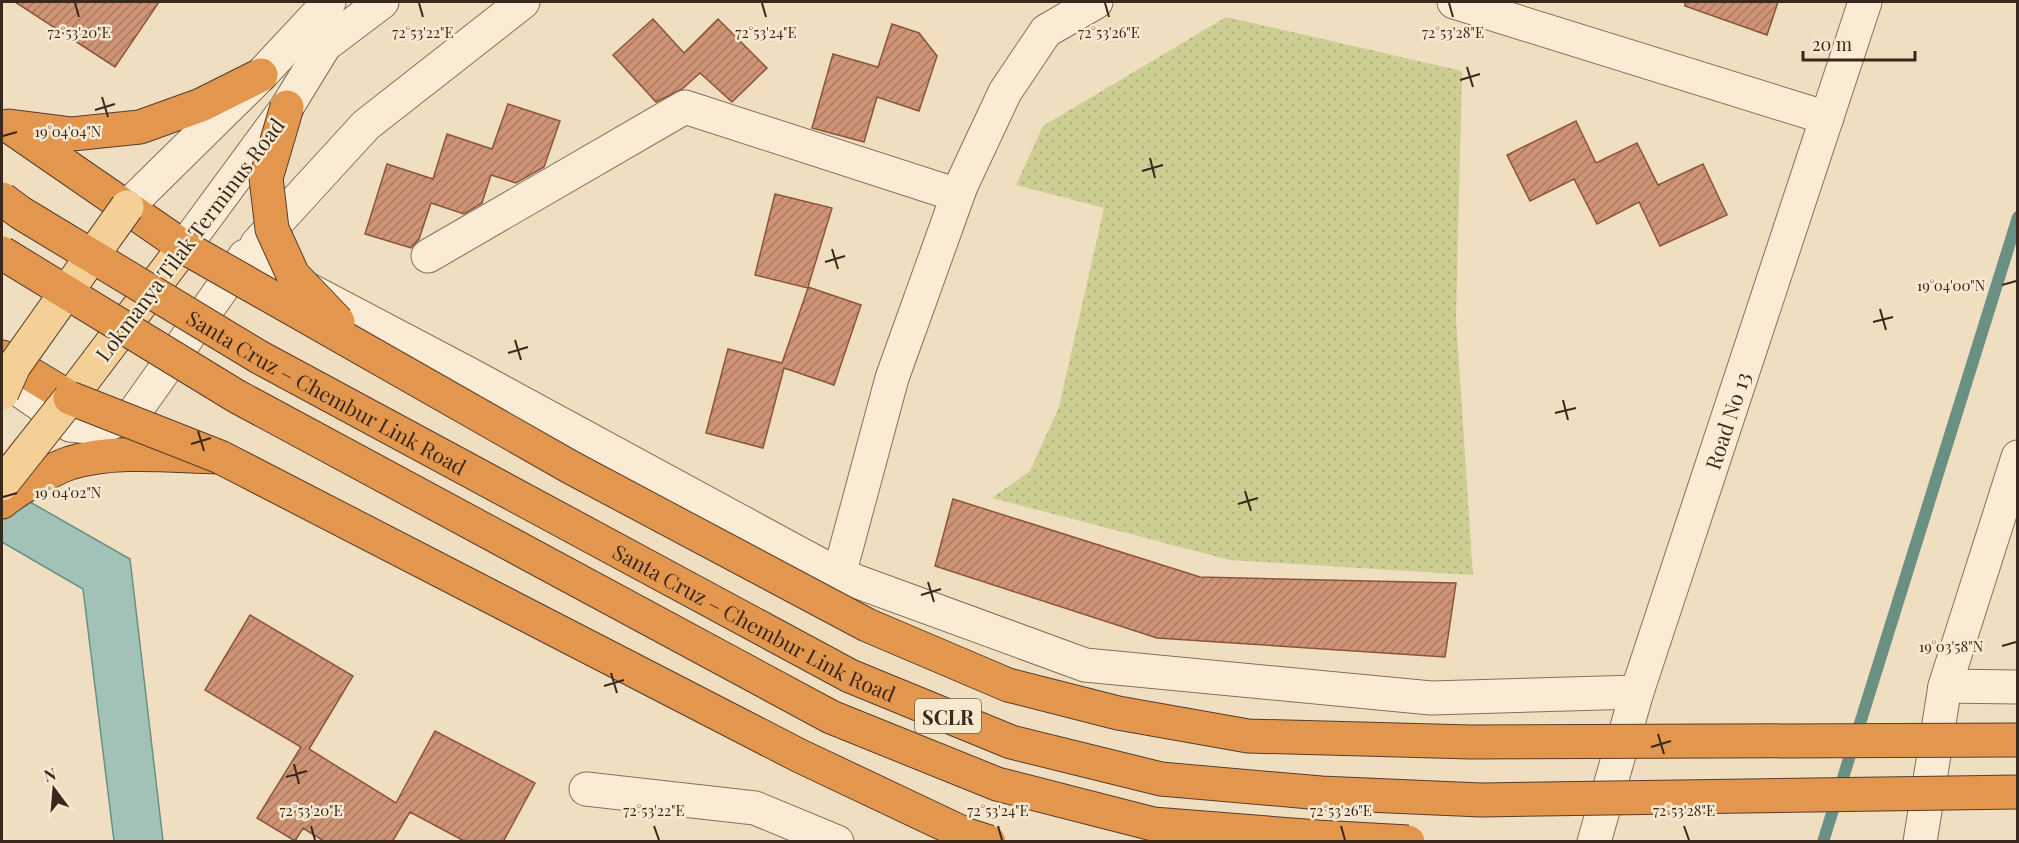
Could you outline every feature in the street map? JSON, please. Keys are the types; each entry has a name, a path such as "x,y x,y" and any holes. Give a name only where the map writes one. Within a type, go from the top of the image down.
{"highway":[{"path":"5,124 72,134 140,127 201,105 261,75"},
{"path":"287,107 266,178 272,229 293,275 331,316 394,366"},
{"path":"5,124 184,247 572,468 867,625 1008,685 1118,713 1248,736 1471,742 2018,740"},
{"name":"Santa Cruz – Chembur Link Road","path":"2,199 21,213 259,357 839,671 1011,742 1161,779 1333,793 1481,800 2018,792"},
{"name":"SCLR","path":"2,253 236,396 831,717 997,784 1153,824 1408,842"},
{"path":"5,374 220,457 800,756 967,835 989,842"},
{"path":"2,502 15,492 69,464 123,455 220,457"}],"main road":[{"path":"5,374 127,207"},
{"name":"Lokmanya Tilak Terminus Road","path":"2,484 184,247"}],"street":[{"path":"127,207 261,75 329,2"},
{"name":"Lokmanya Tilak Terminus Road","path":"184,247 287,107 325,45 382,2"},
{"path":"5,374 70,425 99,428 134,413 245,256 366,125 523,2"},
{"path":"839,575 892,378 957,195 1005,92 1046,31 1096,2"},
{"path":"1454,2 1827,117"},
{"name":"Road No 13","path":"1594,842 1637,692 1865,2"},
{"path":"428,256 685,107 957,195"},
{"path":"245,256 469,374 839,575 1085,666 1431,698 1637,692"},
{"path":"1920,842 1945,686 2018,457"},
{"path":"1945,686 2018,687"},
{"path":"586,789 755,808 837,842"}],"green space":[{"path":"1226,17 1462,71 1456,319 1473,575 1230,560 992,498 1030,471 1059,407 1104,208 1016,185 1043,126"}],"water":[{"path":"2,486 130,559 163,841 114,841 83,589 2,542"}],"building":[{"path":"15,2 159,2 115,67"},
{"path":"1685,2 1778,2 1767,35 1685,6"},
{"path":"653,19 684,53 718,19 767,68 732,102 700,73 682,89 656,102 613,55"},
{"path":"892,24 919,33 937,56 919,111 877,97 864,142 812,128 833,54 878,67"},
{"path":"508,104 560,121 544,167 516,183 491,175 482,203 464,214 431,203 419,239 411,248 365,234 387,164 433,179 447,134 492,149"},
{"path":"1576,121 1596,163 1637,143 1658,185 1703,164 1727,215 1660,246 1639,202 1597,224 1574,179 1530,201 1507,155"},
{"path":"775,194 832,208 808,287 861,305 834,385 784,368 763,448 706,433 728,349 782,363 808,288 755,275"},
{"path":"953,499 1200,577 1456,583 1445,657 1157,638 935,566"},
{"path":"250,615 353,676 309,749 396,803 435,731 535,783 503,842 466,842 410,812 392,842 325,842 303,828 295,841 257,818 301,747 205,690"}],"waterway":[{"path":"1823,842 2018,217"}]}
